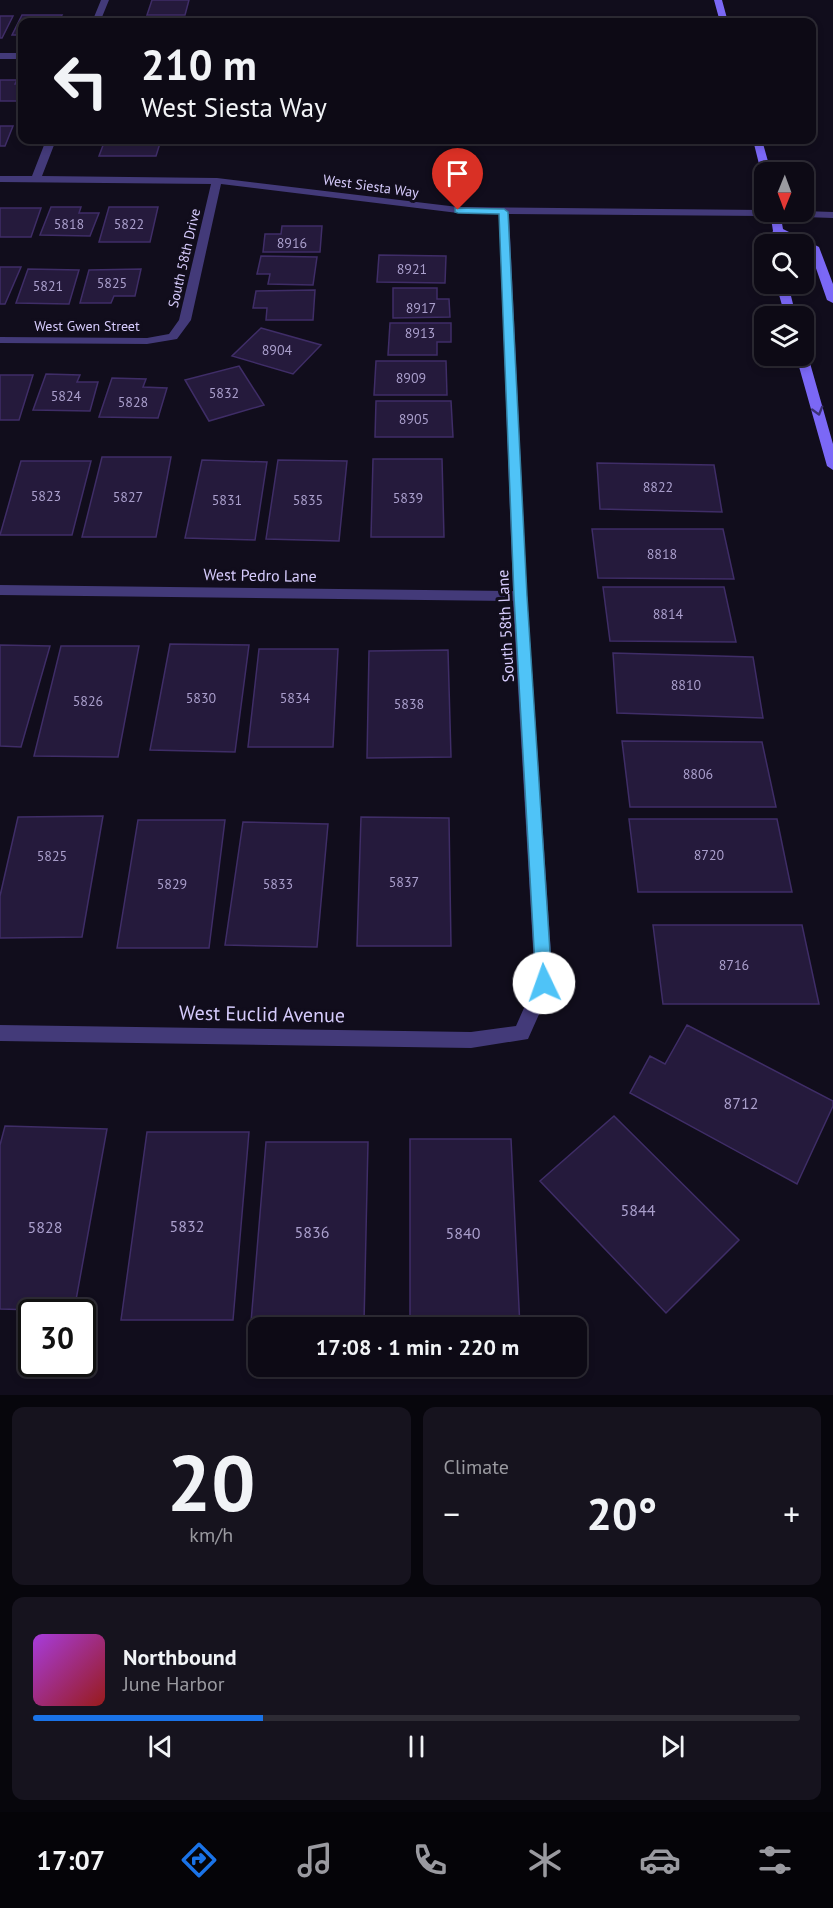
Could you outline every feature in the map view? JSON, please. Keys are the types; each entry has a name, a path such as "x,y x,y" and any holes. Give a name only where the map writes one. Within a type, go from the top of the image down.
{"main road":[{"path":"718,0 723,18"},
{"path":"759,144 764,162"},
{"path":"776,234 777,222"},
{"path":"778,231 815,249 833,300"},
{"path":"805,366 833,466"}],"street":[{"path":"98,18 105,0"},
{"path":"0,56 18,56"},
{"path":"36,179 49,144"},
{"name":"West Siesta Way","path":"0,179 217,181 263,185 413,206 504,212 754,212"},
{"name":"South 58th Drive","path":"173,337 185,320 217,181"},
{"name":"South 58th Lane","path":"504,212 520,596 544,983 522,1033"},
{"name":"West Siesta Way","path":"814,213 833,214"},
{"name":"West Gwen Street","path":"0,340 147,341 173,337"},
{"name":"West Pedro Lane","path":"0,590 520,596"},
{"name":"West Euclid Avenue","path":"0,1033 471,1040 522,1033"}],"building":[{"path":"152,0 189,0 185,15 147,15"},
{"path":"22,15 62,15 60,18 20,18"},
{"path":"0,16 13,16 2,38 0,38"},
{"path":"18,23 18,35 12,35"},
{"path":"0,80 17,80 15,84 18,84 18,101 0,101"},
{"path":"0,126 13,126 5,146 0,146"},
{"path":"104,144 160,144 156,156 99,156"},
{"path":"51,207 81,207 79,213 99,213 90,236 40,235"},
{"path":"109,207 158,207 150,242 99,242"},
{"path":"0,208 41,208 31,237 0,237"},
{"path":"282,226 322,226 320,252 263,252 265,234 281,234"},
{"path":"379,255 446,256 445,283 377,282"},
{"path":"261,256 317,257 313,285 268,284 270,274 257,274"},
{"path":"0,267 21,267 5,304 0,304"},
{"path":"28,269 79,270 69,304 16,303"},
{"path":"141,269 135,296 114,296 111,303 80,303 89,270"},
{"path":"393,288 437,288 437,299 449,299 450,317 393,318"},
{"path":"315,290 313,320 266,320 267,308 253,308 256,291"},
{"path":"390,323 451,323 451,342 437,342 437,355 388,355"},
{"path":"261,328 321,345 293,374 232,356"},
{"path":"376,361 446,361 447,395 374,395"},
{"path":"239,366 264,405 209,421 185,380"},
{"path":"46,374 80,375 77,382 98,382 90,411 33,410"},
{"path":"0,375 33,375 19,420 0,420"},
{"path":"112,378 146,379 143,387 167,388 158,418 99,417"},
{"path":"376,401 451,401 453,437 375,437"},
{"path":"102,457 171,457 156,537 82,537"},
{"path":"373,459 442,459 444,537 371,537"},
{"path":"202,460 267,462 255,540 185,538"},
{"path":"278,460 347,461 339,541 266,539"},
{"path":"21,461 91,461 72,535 0,535"},
{"path":"597,463 714,465 722,512 600,509"},
{"path":"592,529 723,529 734,579 598,578"},
{"path":"603,587 724,587 736,642 610,641"},
{"path":"170,644 249,645 235,752 150,750"},
{"path":"0,645 50,646 21,747 0,746"},
{"path":"61,646 139,646 118,757 34,756"},
{"path":"259,649 338,649 333,747 248,747"},
{"path":"448,650 451,757 367,758 369,651"},
{"path":"613,653 753,657 763,718 617,713"},
{"path":"622,741 762,742 776,807 630,807"},
{"path":"103,816 82,937 0,938 0,896 18,817"},
{"path":"361,817 449,818 451,946 357,946"},
{"path":"629,819 777,819 792,892 638,892"},
{"path":"138,820 225,820 209,948 117,948"},
{"path":"243,822 328,824 317,947 225,945"},
{"path":"653,925 802,925 819,1004 663,1004"},
{"path":"687,1025 833,1101 833,1106 797,1184 630,1093 650,1056 665,1064"},
{"path":"614,1116 739,1240 666,1313 540,1181"},
{"path":"5,1126 107,1129 76,1299 18,1299 18,1309 0,1309 0,1145"},
{"path":"147,1132 249,1132 233,1320 121,1320"},
{"path":"410,1139 511,1139 519,1317 410,1317"},
{"path":"266,1142 368,1142 364,1317 251,1317"}],"route":[{"path":"458,210 504,212 520,596 544,983"}]}
